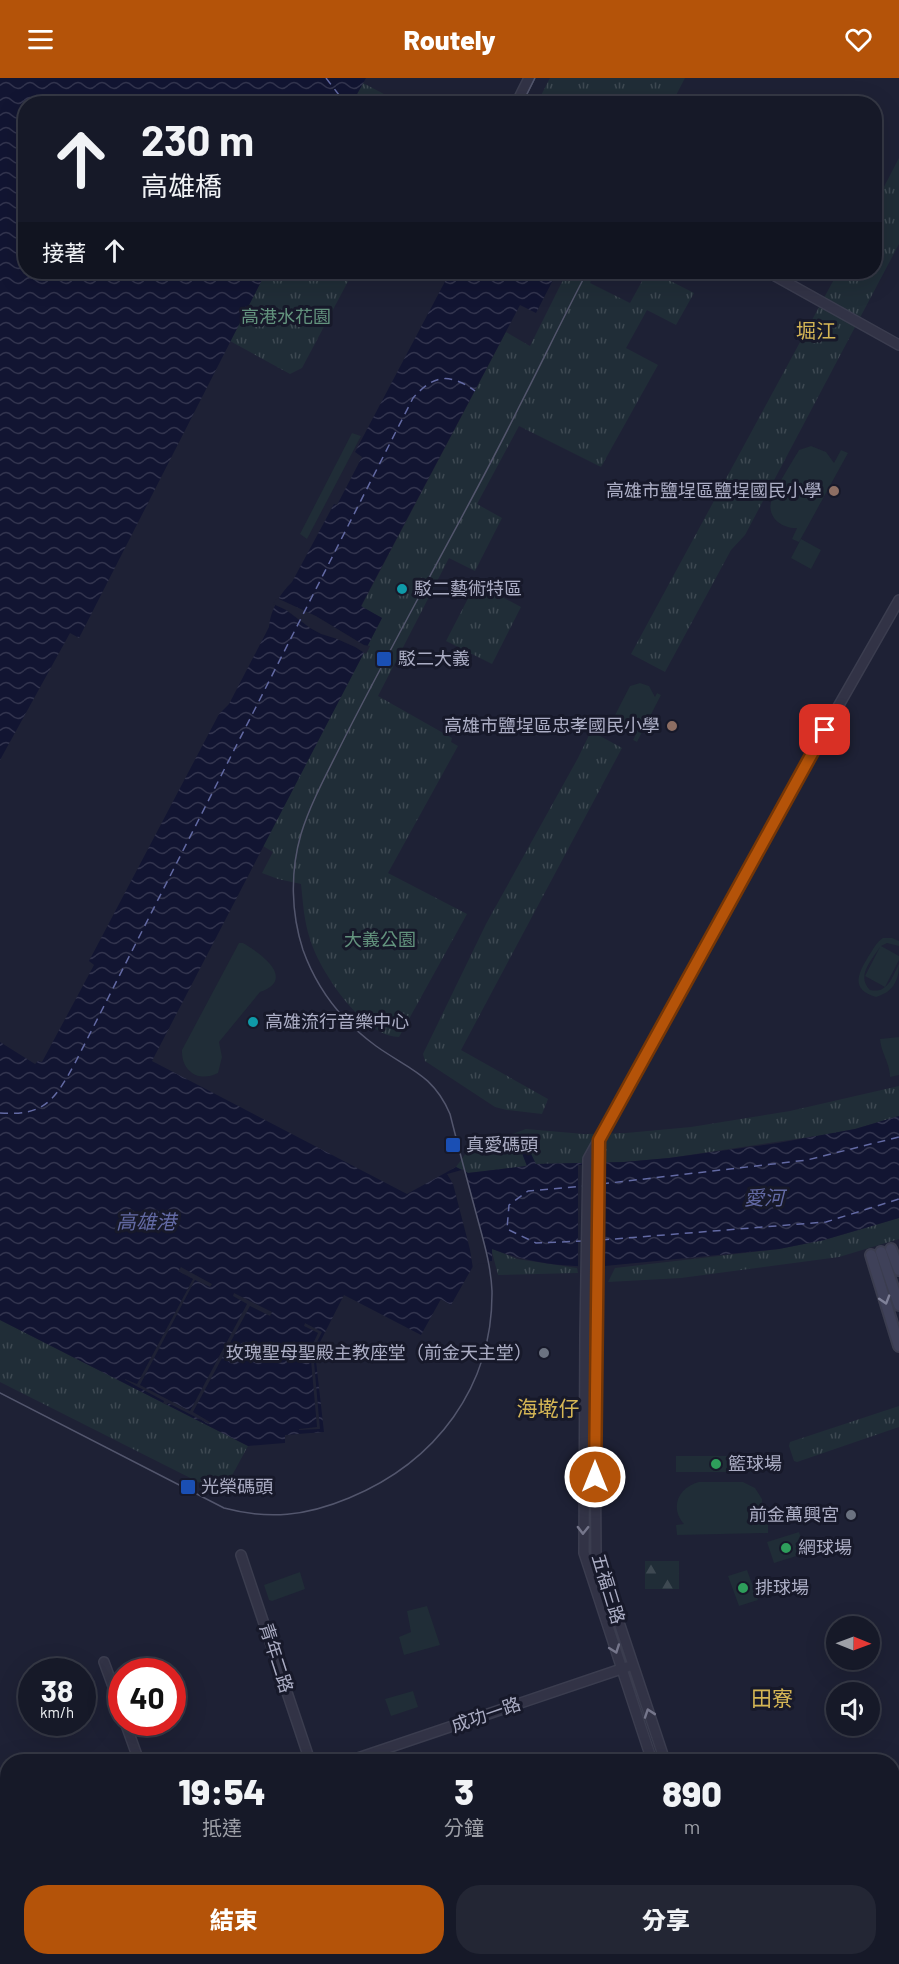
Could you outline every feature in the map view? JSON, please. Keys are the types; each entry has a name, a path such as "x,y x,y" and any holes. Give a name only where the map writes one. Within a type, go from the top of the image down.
{"main road":[{"path":"881,1252 899,1270"},
{"path":"881,1252 899,1305"},
{"path":"881,1252 899,1346"}],"street":[{"path":"520,96 529,78"},
{"path":"781,279 899,345"},
{"path":"593,1159 599,1140 899,600"},
{"name":"五福三路","path":"593,1159 597,1267 596,1553 663,1754"},
{"name":"五福三路","path":"593,1159 586,1267 584,1553 650,1754"},
{"name":"青年二路","path":"241,1556 308,1754"},
{"path":"104,1662 108,1673"},
{"name":"成功一路","path":"370,1754 633,1665"},
{"path":"130,1736 136,1754"}],"green space":[{"path":"550,78 685,78 676,96 541,96"},
{"path":"363,83 388,96 356,96"},
{"path":"899,158 899,244 882,276 882,191"},
{"name":"高港水花園","path":"262,279 349,279 302,368 290,374 230,341"},
{"name":"駁二藝術特區","path":"564,279 592,279 590,283 630,303 643,279 667,279 694,293 676,325 647,310 626,348 658,365 601,467 519,426 477,504 502,518 475,571 449,558 378,696 452,738 451,742 458,746 388,873 467,914 399,1037 385,1034 371,1026 344,1000 323,967 310,939 301,884 262,873 273,852 263,846 382,618 361,607 506,332 530,346"},
{"path":"834,279 880,279 745,535 731,550 665,672 631,654"},
{"path":"352,433 361,436 307,539 300,534"},
{"path":"811,446 826,452 834,463 841,450 848,453 799,542 792,539 797,528 786,527 777,521 770,508 779,483 799,450"},
{"path":"801,539 821,550 811,569 791,558"},
{"path":"476,583 521,607 492,664 446,641"},
{"path":"640,683 649,686 655,697 657,693 661,695 637,742 633,740 637,732 622,730 616,722 615,715 630,686"},
{"name":"大義公園","path":"591,731 622,748 461,1050 548,1099 542,1114 507,1110 495,1107 425,1061 423,1054 486,924"},
{"path":"883,938 899,941 899,946 887,943 881,946 899,956 885,987 899,964 899,970 891,989 876,997 862,990 858,980 861,969 876,944","holes":["880,947 865,976 885,987 870,990 864,979 866,969"]},
{"path":"239,943 243,943 266,959 275,973 275,980 271,987 260,992 219,1042 222,1057 218,1073 211,1076 198,1076 188,1069 182,1057 182,1050"},
{"path":"899,1037 899,1075 890,1077 880,1039"},
{"path":"899,1086 899,1116 855,1129 823,1135 669,1158 624,1162 535,1164 523,1137 517,1138 527,1166 468,1173 456,1167 466,1153 473,1148 526,1129 584,1134 691,1127 790,1111"},
{"path":"899,1218 899,1239 839,1257 681,1278 608,1282 615,1268 779,1249 824,1240"},
{"path":"491,1248 517,1259 577,1268 578,1273 498,1275"},
{"path":"0,1320 248,1446 222,1494 0,1382"},
{"path":"899,1406 899,1427 797,1462 794,1461 789,1446 790,1442"},
{"name":"籃球場","path":"676,1456 756,1456 756,1472 676,1472"},
{"path":"699,1482 743,1482 755,1488 762,1499 762,1515 757,1523 768,1523 768,1533 677,1535 676,1525 684,1524 677,1511 678,1498 686,1488"},
{"name":"網球場","path":"799,1532 806,1553 774,1563 767,1542"},
{"path":"645,1561 679,1561 679,1589 645,1589"},
{"name":"排球場","path":"747,1570 758,1600 739,1606 728,1576"},
{"path":"300,1572 305,1589 272,1601 269,1600 264,1585"},
{"path":"427,1606 440,1645 404,1655 399,1637 411,1632 407,1611"},
{"path":"413,1691 418,1707 391,1716 385,1699"}],"water":[{"path":"0,78 366,78 356,96 18,96 18,279 262,279 79,638 70,633 0,760"},
{"name":"高雄港","path":"446,279 553,280 536,313 520,305 361,606 382,618 152,1061 407,1194 456,1167 468,1173 527,1166 516,1138 523,1137 536,1164 624,1162 778,1143 855,1129 899,1116 899,1218 824,1240 779,1249 605,1266 547,1264 492,1249 492,1261 476,1261 451,1305 441,1299 421,1335 344,1295 315,1352 324,1432 285,1435 285,1443 248,1446 0,1320 0,1042 35,1064 38,1061 42,1062 94,965 89,961 219,714 229,704 269,627 276,603 292,582 362,457 355,452"}],"pier":[{"path":"277,598 316,616 364,645 370,646 366,654 310,628 286,610 273,604"},
{"path":"606,1164 605,1269 578,1270 578,1165"},
{"path":"465,1169 490,1263 478,1264 473,1269 453,1184 447,1174"},
{"path":"181,1267 212,1284 210,1287 195,1280 140,1385 190,1411 247,1304 233,1296 234,1293 272,1312 270,1316 250,1306 193,1412 210,1422 209,1424 168,1403 167,1405 163,1403 164,1401 125,1380 137,1384 193,1279 178,1271"},
{"path":"305,1323 322,1332 313,1350 320,1429 299,1430 317,1427 310,1350 318,1333 304,1326"}],"ferry route":[{"path":"326,78 340,96"},
{"path":"0,1113 27,1112 37,1109 53,1097 67,1078 413,398 428,384 442,379 458,381 475,391"},
{"path":"601,1184 807,1160 899,1137"},
{"path":"584,1241 536,1243 507,1229 509,1205 528,1191 585,1186"},
{"path":"601,1240 826,1222 899,1199"}],"tram line":[{"path":"526,96 535,78"},
{"path":"0,1393 224,1508 272,1515 318,1509 349,1498 380,1483 408,1464 433,1442 454,1417 470,1389 482,1359 490,1326 492,1291 489,1265 450,1114 428,1081 364,1037 332,1004 309,964 299,936 293,892 295,863 301,834 323,781 495,454 583,279"}],"place":[{"name":"高雄市鹽埕區鹽埕國民小學","path":"834,491"},
{"name":"駁二藝術特區","path":"402,589"},
{"name":"駁二大義","path":"384,659"},
{"name":"高雄市鹽埕區忠孝國民小學","path":"672,726"},
{"name":"高雄流行音樂中心","path":"253,1022"},
{"name":"真愛碼頭","path":"453,1145"},
{"name":"玫瑰聖母聖殿主教座堂（前金天主堂）","path":"544,1353"},
{"name":"籃球場","path":"716,1464"},
{"name":"光榮碼頭","path":"188,1487"},
{"name":"前金萬興宮","path":"851,1515"},
{"name":"網球場","path":"786,1548"},
{"name":"排球場","path":"743,1588"}],"district":[{"name":"堀江","path":"816,331"},
{"name":"海墘仔","path":"548,1409"},
{"name":"田寮","path":"772,1699"}],"route":[{"path":"595,1477 599,1140 825,730"}],"water label":[{"name":"愛河","path":"764,1198"}]}
